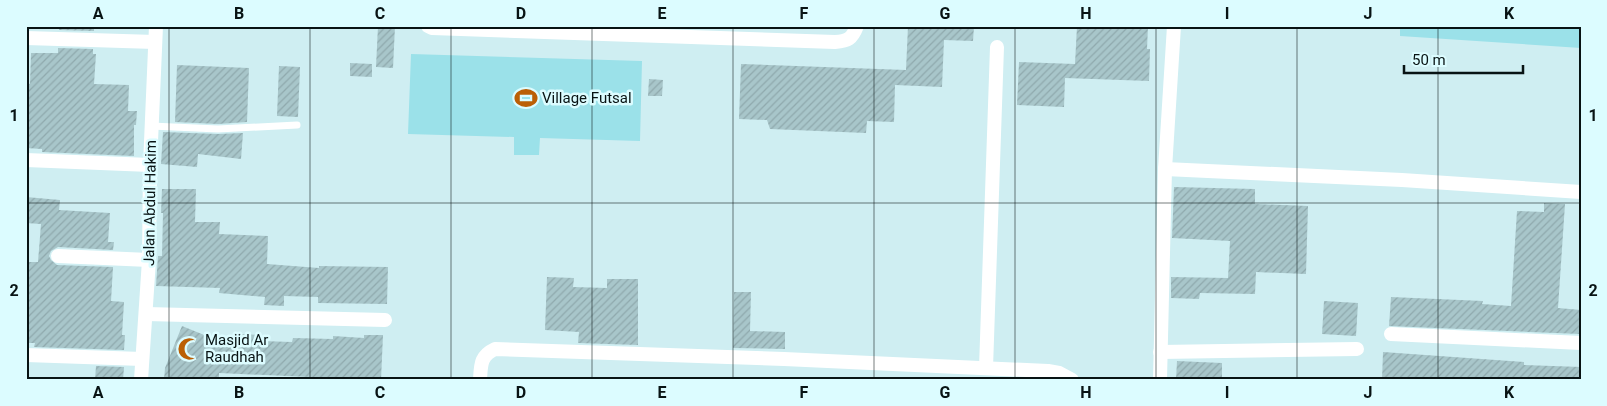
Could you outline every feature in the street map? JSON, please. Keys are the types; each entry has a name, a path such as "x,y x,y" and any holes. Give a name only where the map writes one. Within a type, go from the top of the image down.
{"street":[{"name":"Jalan Abdul Hakim","path":"141,380 146,314 151,126 156,26"},
{"path":"428,26 432,28 835,42 849,40 854,35 857,26"},
{"path":"1160,380 1165,169 1174,26"},
{"path":"26,38 155,42"},
{"path":"986,368 997,47"},
{"path":"26,160 150,165"},
{"path":"1165,169 1402,180 1581,192"},
{"path":"58,256 148,260"},
{"path":"146,314 385,320"},
{"path":"1391,334 1581,343"},
{"path":"480,380 484,356 495,349 1054,371 1072,380"},
{"path":"1160,352 1357,349"},
{"path":"26,355 142,359"}],"lane":[{"path":"151,126 218,128 297,125"}],"shaded area":[{"path":"1400,26 1581,26 1581,48 1400,36"},
{"name":"Village Futsal","path":"411,54 642,61 640,141 540,138 539,155 514,155 514,137 408,134"}],"building":[{"path":"59,26 94,26 94,31 59,30"},
{"path":"378,26 395,26 393,68 376,67"},
{"path":"908,26 974,26 973,41 944,40 942,87 895,85 894,122 867,121 866,133 770,129 767,120 739,119 741,64 906,70"},
{"path":"1077,26 1148,26 1147,49 1150,49 1149,81 1065,78 1064,107 1017,105 1019,62 1075,64"},
{"path":"58,48 93,49 93,54 96,54 94,84 129,85 128,111 137,111 136,125 134,125 134,156 42,152 42,149 26,148 26,83 30,84 31,53 58,53"},
{"path":"350,63 372,64 372,77 350,76"},
{"path":"177,65 249,68 247,122 218,124 175,122"},
{"path":"279,66 300,67 298,117 277,116"},
{"path":"649,79 663,80 662,96 648,96"},
{"path":"163,132 243,133 241,159 198,154 197,167 161,164"},
{"path":"1174,187 1255,189 1255,204 1308,206 1306,274 1256,272 1255,294 1200,293 1199,299 1171,298 1171,277 1228,278 1230,241 1172,238"},
{"path":"162,189 196,189 195,222 220,222 219,234 268,236 267,264 319,268 319,266 388,267 387,304 318,303 318,297 284,296 284,306 264,305 265,297 219,293 220,288 156,286 158,256 162,256"},
{"path":"26,197 60,200 59,210 110,213 108,242 114,242 113,250 58,247 51,251 49,256 57,265 113,267 111,301 124,302 122,335 125,335 124,350 34,347 35,343 26,343 26,262 38,262 41,224 26,223"},
{"path":"1544,203 1565,204 1558,308 1581,310 1580,334 1389,326 1391,297 1483,301 1482,304 1511,306 1517,211 1544,212"},
{"path":"547,277 574,278 573,287 607,288 607,279 638,279 638,345 578,343 579,332 545,330"},
{"path":"734,292 751,292 750,331 785,332 785,349 733,348"},
{"path":"1324,301 1358,303 1356,336 1322,334"},
{"path":"182,326 224,343 239,343 239,334 261,335 261,341 292,342 293,338 333,339 333,336 364,338 364,335 383,335 381,380 332,380 332,378 219,373 219,380 164,380 165,368"},
{"path":"1383,352 1524,362 1524,365 1581,367 1581,380 1382,380"},
{"path":"1177,361 1222,363 1222,380 1176,380"},
{"path":"96,366 124,367 123,380 95,380"}],"place":[{"name":"Village Futsal","path":"526,98"},
{"name":"Masjid Ar Raudhah","path":"189,349"}]}
